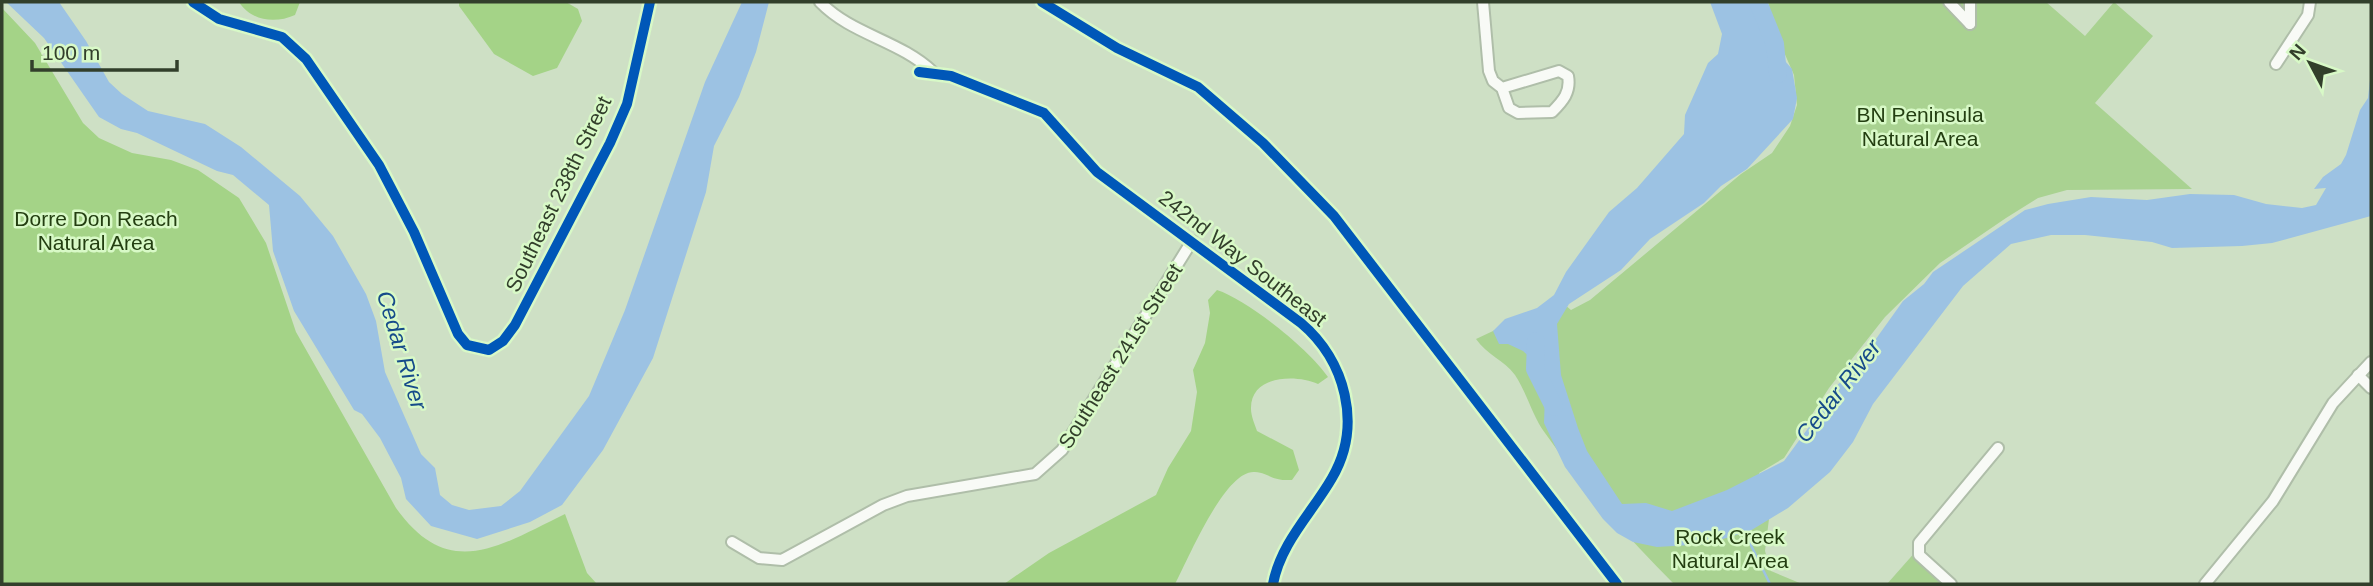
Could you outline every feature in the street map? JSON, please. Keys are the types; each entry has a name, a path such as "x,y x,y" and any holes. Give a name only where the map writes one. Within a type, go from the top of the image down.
{"street":[{"name":"Southeast 238th Street","path":"193,2 219,19 282,37 306,59 379,165 414,232 458,334 467,345 489,350 498,347 515,325 610,143 627,104 650,2"},
{"path":"820,2 835,17 910,52 933,72"},
{"path":"1483,2 1489,71 1493,81 1503,88 1509,108 1518,113 1552,112 1568,93 1570,85 1568,76 1559,71 1503,88"},
{"path":"1949,2 1970,24 1970,2"},
{"path":"2276,64 2308,15 2311,2"},
{"name":"242nd Way Southeast","path":"919,72 933,72 1044,113 1097,172 1312,332 1340,372 1347,418 1342,456 1333,477 1284,550 1273,584"},
{"name":"Southeast 241st Street","path":"732,542 759,558 782,560 883,505 907,496 1035,474 1062,450 1192,241"},
{"path":"2205,584 2266,511 2333,403 2371,362"},
{"path":"2358,375 2371,388"},
{"path":"1951,584 1923,559 1918,549 1923,536 1998,448"}],"green space":[{"path":"239,2 300,2 295,15 272,20 257,17"},
{"path":"459,2 566,2 578,9 582,21 557,68 533,76 494,54 459,6"},
{"name":"BN Peninsula Natural Area","path":"1768,2 2046,2 2085,36 2114,2 2153,36 2095,103 2192,189 2067,190 2038,198 1940,263 1885,317 1829,388 1784,458 1759,473 1769,519 1765,551 1771,571 1802,584 1674,584 1606,511 1559,453 1540,426 1515,375 1476,339 1559,300 1571,310 1590,300 1741,174 1772,153 1790,126 1797,105 1794,75 1776,34"},
{"name":"Dorre Don Reach Natural Area","path":"2,8 35,43 83,123 99,138 132,153 171,160 198,170 239,198 266,243 296,332 396,508 416,531 435,545 455,551 476,551 518,537 565,514 587,573 597,584 2,584"},
{"path":"1217,290 1245,304 1277,327 1307,353 1328,377 1318,384 1298,379 1276,380 1258,389 1253,398 1251,412 1257,431 1293,450 1299,470 1292,480 1255,472 1243,475 1220,500 1175,584 1004,584 1049,553 1156,495 1168,468 1191,431 1197,392 1193,370 1205,343 1210,313 1208,300"},
{"path":"1917,550 1956,584 1887,584"}],"water":[{"name":"Cedar River","path":"6,2 59,2 86,41 109,82 122,94 148,111 205,124 241,147 300,196 333,236 366,294 376,321 385,372 421,454 435,468 440,495 452,505 469,510 501,506 520,491 589,396 625,310 705,82 742,2 769,2 756,52 739,97 714,146 706,192 653,358 603,450 562,505 530,522 477,539 431,526 406,499 401,478 380,438 362,414 354,410 294,311 273,251 269,205 233,175 217,171 99,117 44,38"},
{"path":"1710,2 1757,2 1763,36 1792,69 1797,98 1793,119 1747,169 1721,186 1704,203 1650,239 1621,270 1569,304 1557,324 1561,375 1578,428 1587,451 1622,504 1646,503 1672,511 1727,490 1784,461 1828,401 1834,388 1853,371 1903,301 1924,284 1933,272 2025,210 2091,197 2147,200 2190,194 2234,195 2266,204 2302,208 2316,205 2326,188 2314,189 2323,177 2341,164 2346,155 2360,110 2368,98 2371,71 2371,216 2272,243 2242,246 2172,248 2152,242 2085,235 2051,235 2011,244 1963,286 1873,404 1853,442 1830,472 1788,508 1750,531 1706,544 1657,547 1633,542 1617,533 1603,519 1565,467 1544,423 1545,394 1540,366 1523,351 1508,344 1499,344 1493,331 1505,319 1537,308 1554,295 1566,272 1609,212 1637,188 1684,134 1685,115 1708,63 1718,54 1722,34"}],"waterway":[{"name":"Cedar River","path":"1758,2 1775,44 1778,74"},
{"name":"Cedar River","path":"1536,341 1535,369 1554,407"},
{"path":"1744,531 1770,584"}],"cycle path":[{"path":"193,2 219,19 282,37 306,59 379,165 414,232 458,334 467,345 489,350 503,341 515,325 610,143 627,104 650,2"},
{"path":"1042,2 1117,48 1198,87 1263,143 1334,216 1617,584"},
{"path":"919,72 951,76 1044,113 1097,172 1301,323 1329,355 1345,394 1346,437 1341,458 1332,478 1290,541 1273,584"}],"park label":[{"name":"Rock Creek Natural Area","path":"1730,548"}]}
